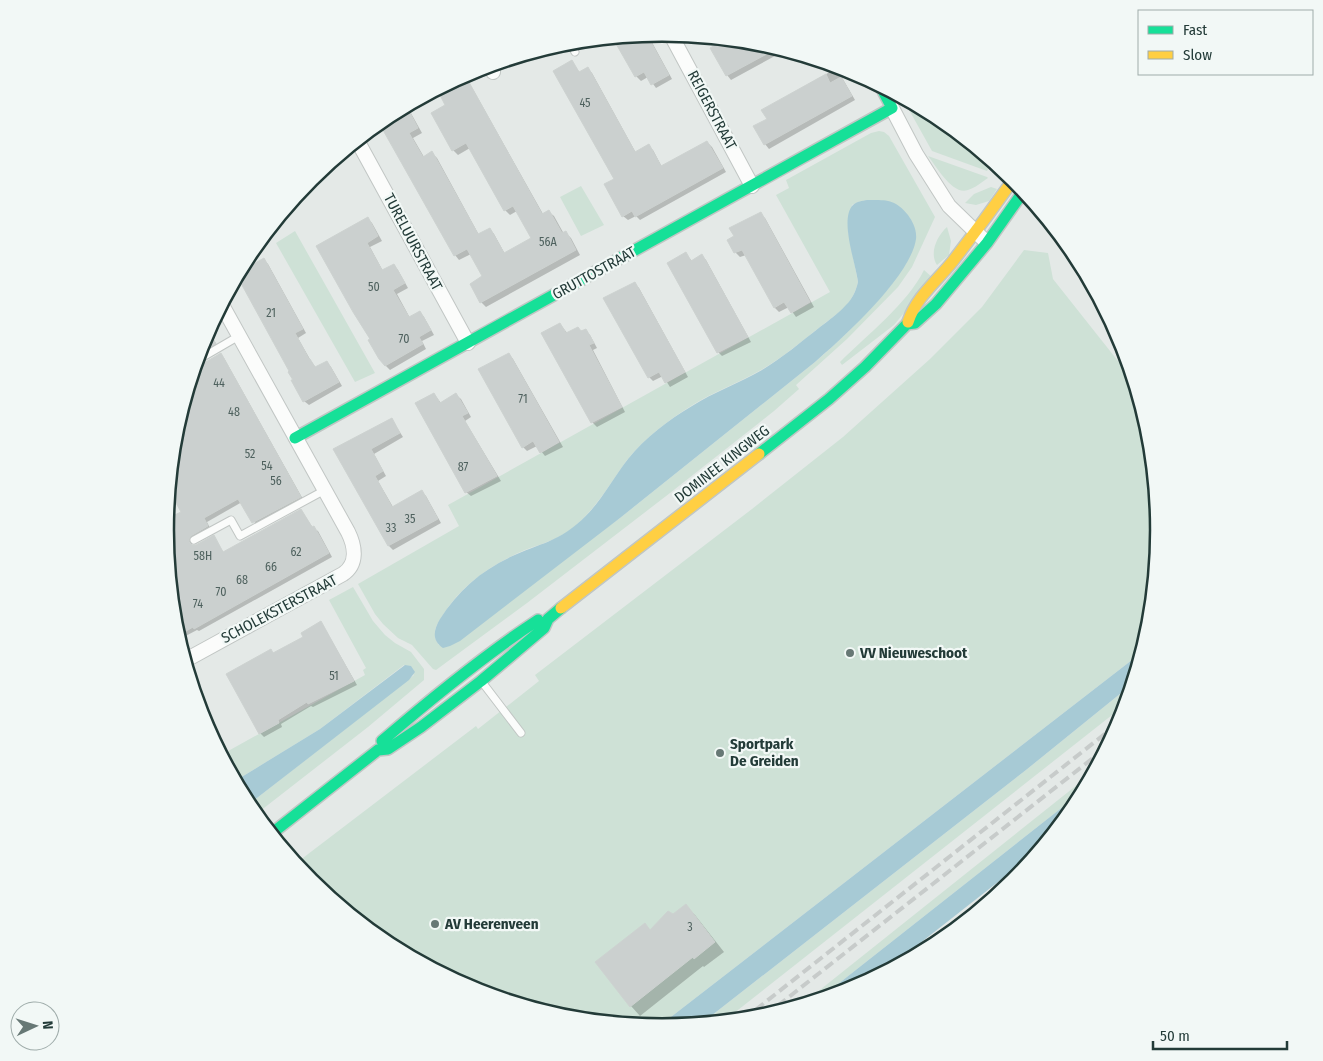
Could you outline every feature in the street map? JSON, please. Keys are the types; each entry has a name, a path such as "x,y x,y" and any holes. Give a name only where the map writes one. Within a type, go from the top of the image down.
{"main road":[{"path":"887,98 892,108"},
{"name":"GRUTTOSTRAAT","path":"295,438 892,108"},
{"name":"DOMINEE KINGWEG","path":"276,830 378,750 382,741 412,714 507,640 538,620 548,618 804,419 854,377 907,324 909,315 1008,186"},
{"name":"DOMINEE KINGWEG","path":"907,324 915,323 936,304 987,243 1019,198"},
{"name":"DOMINEE KINGWEG","path":"378,750 388,749 421,727 517,652 544,628 548,618"}],"street":[{"name":"REIGERSTRAAT","path":"676,43 752,186"},
{"path":"892,108 916,154 949,206 987,243"},
{"name":"TURELUURSTRAAT","path":"361,146 468,343"},
{"name":"SCHOLEKSTERSTRAAT","path":"190,658 343,574 350,569 354,555 353,542 226,312"}],"lane":[{"path":"207,355 240,336"},
{"path":"194,540 231,520 240,536 325,490"},
{"path":"472,668 521,733"}],"green space":[{"path":"909,110 959,143 988,169 987,171 932,151"},
{"path":"879,131 889,136 935,217 912,267 898,287 847,339 796,385 799,389 670,493 436,670 412,645 398,638 383,624 358,584 459,526 448,505 830,292 776,195 789,188 786,180 871,133","holes":["868,200 892,284 874,305 815,362 620,518 439,645 435,637 438,622 459,594 479,576 501,562 570,530 587,515 627,460 656,431 699,401 761,370 799,344 846,306 854,295 858,282 848,231 852,205 858,202"]},
{"path":"928,156 988,178 968,190 962,191 945,179"},
{"path":"581,186 604,225 581,236 560,197"},
{"path":"991,187 997,189 989,201 976,205 965,203 974,194"},
{"path":"947,227 951,241 949,255 937,265 934,255 935,245"},
{"path":"295,231 375,373 355,382 276,243"},
{"name":"VV Nieuweschoot","path":"1024,250 1048,253 1053,279 1120,363 1133,404 1140,435 1145,467 1150,530 1145,594 1132,660 670,1018 630,1017 566,1009 505,993 475,981 417,953 364,918 316,876 301,859 476,726 478,729 539,681 535,675 843,437 930,359 982,307"},
{"path":"924,270 933,278 894,325 842,365 840,362 886,319 908,295"},
{"path":"353,587 373,621 385,635 411,652 424,669 424,680 368,727 261,810 255,800 414,675 404,665 320,729 241,777 227,752 365,675 363,670 366,668 329,600"},
{"path":"1122,692 1113,714 735,1012 712,1015 1026,770"},
{"path":"1078,784 1065,806 836,986 815,994"}],"water":[{"path":"867,200 885,201 899,206 913,223 916,239 911,254 902,270 889,288 858,322 815,362 620,518 460,641 443,648 439,645 435,638 435,630 438,623 455,598 473,580 505,560 570,530 592,509 628,459 657,430 700,401 769,365 791,350 848,303 855,292 858,282 849,242 849,212 853,205"},
{"path":"1132,660 1122,692 1026,770 712,1015 670,1018"},
{"path":"405,665 411,666 415,672 409,680 255,800 241,777 320,729"},
{"path":"1065,806 1049,828 1010,872 916,946 877,968 836,986"}],"building":[{"path":"651,43 669,75 651,85 644,72 635,77 617,45"},
{"path":"714,46 725,47 766,54 726,76 710,48"},
{"path":"572,60 579,72 588,67 635,152 649,144 661,166 707,141 723,168 635,217 632,211 622,217 604,184 614,179 553,71"},
{"path":"826,74 830,83 841,77 852,96 764,145 753,126 767,119 761,110"},
{"path":"469,83 542,214 549,210 562,233 566,231 576,250 480,303 470,284 482,276 467,249 454,256 383,130 410,113 418,128 409,133 423,157 432,151 478,234 490,228 504,253 531,238 513,206 504,211 466,143 452,151 431,113 445,105 440,96"},
{"path":"761,212 810,302 791,313 784,302 774,308 742,250 734,253 727,240 734,236 729,228"},
{"path":"368,217 378,236 367,243 382,270 394,264 405,283 393,290 409,317 420,311 431,330 419,337 423,344 385,366 368,340 370,339 316,246"},
{"path":"686,252 691,261 702,254 748,337 717,353 667,263"},
{"path":"264,258 303,329 295,333 309,359 315,367 327,361 339,382 303,402 291,380 293,380 289,371 241,283 253,264"},
{"path":"635,282 685,372 665,383 659,372 648,378 603,298"},
{"path":"560,323 566,333 578,327 581,331 586,329 594,343 589,345 622,407 591,423 541,333"},
{"path":"213,339 216,344 210,347"},
{"path":"221,353 301,497 252,523 238,499 204,518 208,526 191,536 189,542 192,545 196,545 214,535 223,552 301,509 312,527 314,526 329,553 194,629 193,627 184,632 178,594 174,530 174,515 181,512 175,499 183,435 190,404 203,364"},
{"path":"509,353 559,442 540,453 533,441 522,448 478,369"},
{"path":"434,393 440,403 456,393 468,413 462,416 497,476 465,493 415,403"},
{"path":"392,418 400,433 371,449 383,471 375,476 392,507 422,490 438,519 388,546 333,449"},
{"path":"321,621 354,681 308,704 307,702 278,720 279,723 259,734 226,674 271,649 273,653 303,637 301,633"},
{"path":"686,904 715,942 630,1007 595,962 645,923 650,930 668,911 673,914"}],"railway":[{"path":"757,1009 1104,735"},
{"path":"780,1004 1093,758"}],"traffic: fast":[{"path":"295,438 892,108 887,98"},
{"path":"759,454 829,399 865,367 907,324 915,323 936,304 987,243 1019,198"},
{"path":"276,830 378,750 388,749 421,727 481,681 544,628 548,619 561,608"},
{"path":"382,741 458,678 538,620"}],"traffic: slow":[{"path":"908,322 916,305 953,261 1008,186"},
{"path":"561,608 759,454"}],"place":[{"name":"VV Nieuweschoot","path":"850,653"},
{"name":"Sportpark De Greiden","path":"720,753"},
{"name":"AV Heerenveen","path":"435,924"}]}
